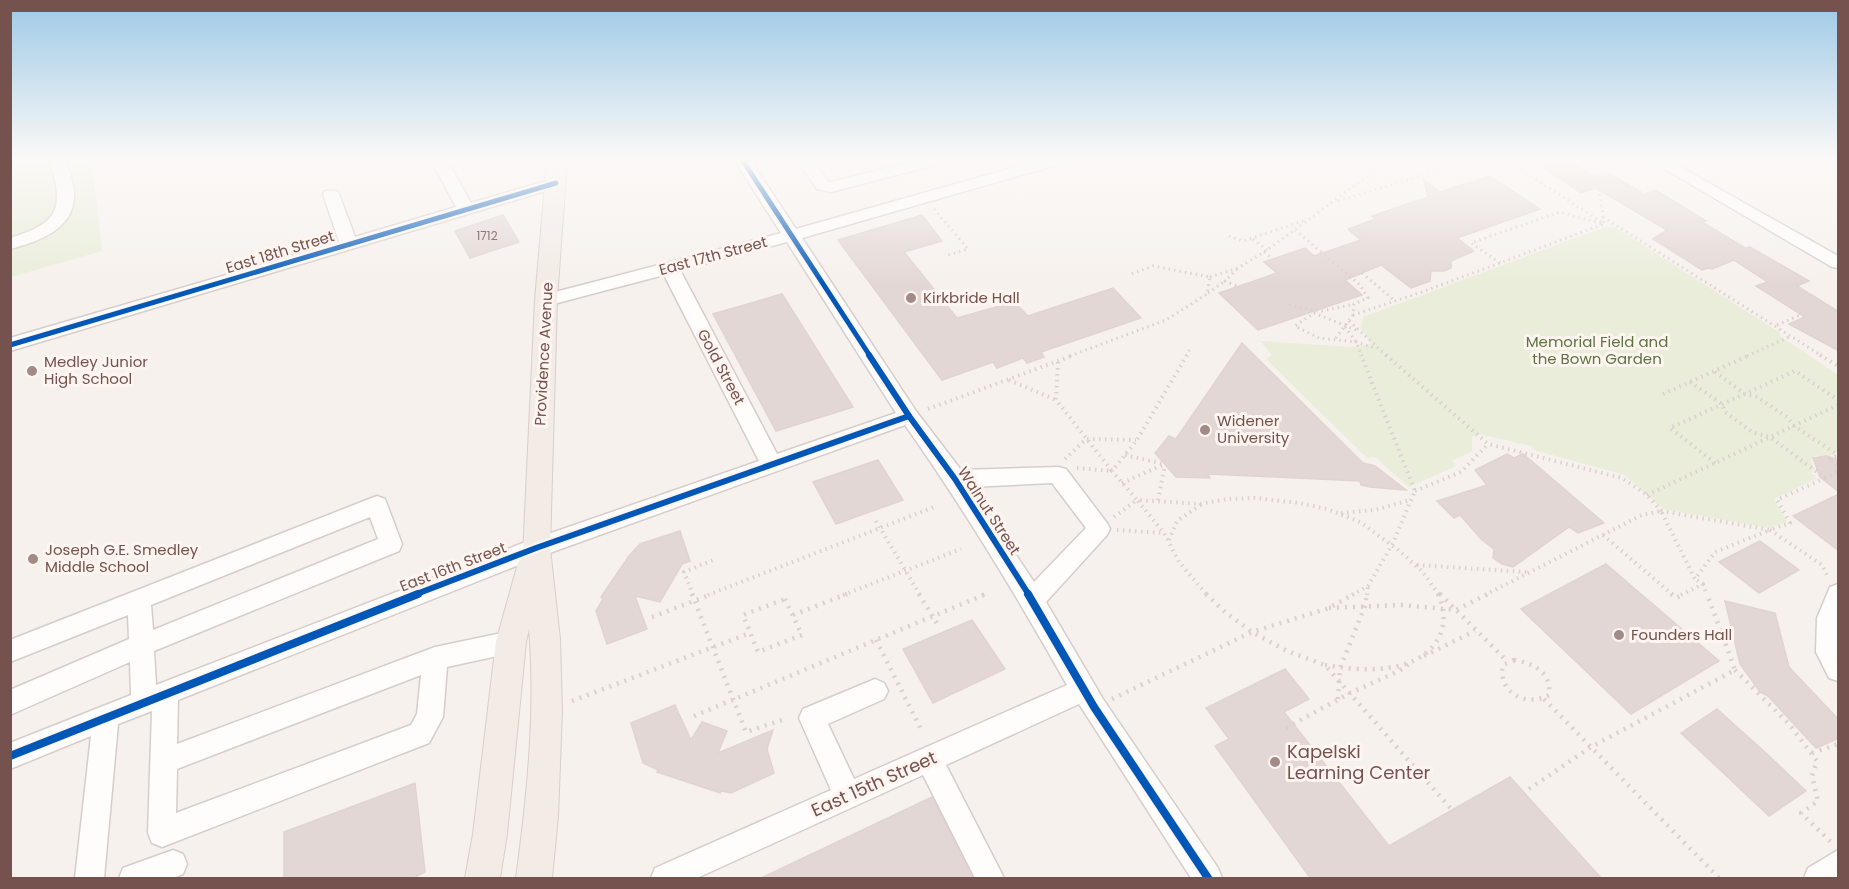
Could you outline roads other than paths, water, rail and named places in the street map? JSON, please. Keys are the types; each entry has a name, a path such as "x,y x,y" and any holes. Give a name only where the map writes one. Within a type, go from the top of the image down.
{"main road":[{"name":"Providence Avenue","path":"534,879 542,817 546,711 545,639 536,548 546,300 554,202"},
{"name":"Providence Avenue","path":"482,879 490,834 511,642 536,548"}],"street":[{"path":"10,244 44,231 58,221 65,202"},
{"path":"335,202 349,244"},
{"path":"462,202 466,210"},
{"name":"East 18th Street","path":"10,345 466,210 484,202"},
{"name":"Walnut Street","path":"771,202 909,416 955,479 1032,600 1089,698 1209,879"},
{"path":"893,202 896,206"},
{"name":"East 17th Street","path":"546,300 908,202"},
{"path":"1732,202 1839,263"},
{"name":"Gold Street","path":"669,267 772,466"},
{"name":"East 16th Street","path":"10,756 536,548 909,416"},
{"path":"955,479 1058,470 1099,529 1032,600"},
{"path":"10,651 377,505 391,544 141,645 10,703"},
{"path":"1838,595 1829,618 1828,652 1839,670"},
{"path":"140,599 141,645 155,697 163,762 162,832 420,734 430,717 435,658"},
{"path":"163,762 435,658 511,642"},
{"path":"848,796 812,718 875,691"},
{"name":"East 15th Street","path":"665,879 929,759 1089,698"},
{"path":"89,879 106,717"},
{"path":"929,759 990,879"},
{"path":"132,879 173,864"},
{"path":"1818,879 1839,864"}],"place":[{"name":"Kirkbride Hall","path":"911,298"},
{"name":"Medley Junior High School","path":"32,371"},
{"name":"Widener University","path":"1205,430"},
{"name":"Joseph G.E. Smedley Middle School","path":"33,559"},
{"name":"Founders Hall","path":"1619,635"},
{"name":"Kapelski Learning Center","path":"1275,762"}],"park label":[{"name":"Memorial Field and the Bown Garden","path":"1597,350"}]}
